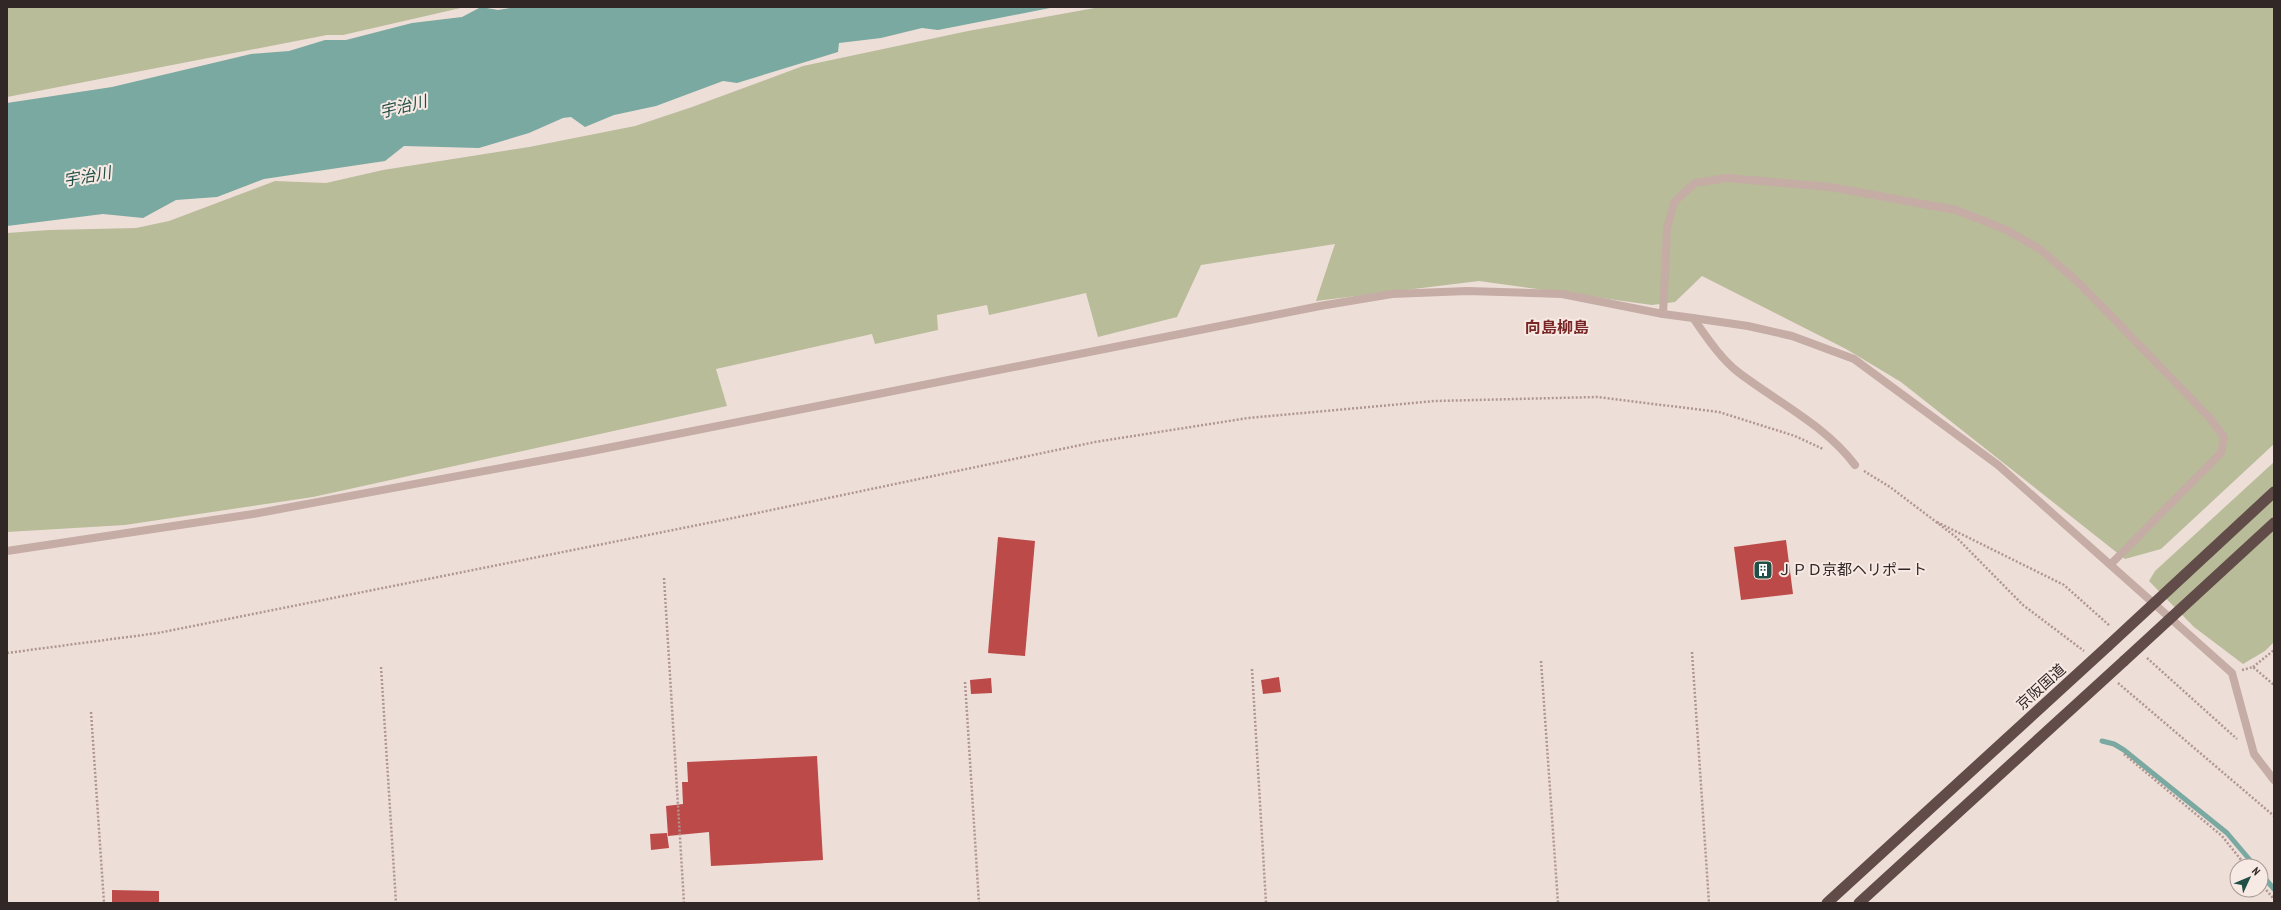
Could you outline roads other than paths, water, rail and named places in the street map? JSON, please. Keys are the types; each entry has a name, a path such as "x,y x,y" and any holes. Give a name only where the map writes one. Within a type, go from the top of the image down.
{"highway":[{"name":"京阪国道","path":"1828,903 2274,492"},
{"path":"1859,903 2274,523"}],"lane":[{"path":"1663,314 1668,229 1674,202 1695,183 1727,178 1830,187 1956,210 2008,230 2041,250 2079,283 2210,417 2224,437 2221,453 2111,564"},
{"path":"7,551 253,514 587,452 1313,307 1392,294 1467,291 1562,294 1663,314 1748,326 1792,336 1854,359 1998,464 2232,673 2254,754 2274,780"},
{"path":"1693,318 1709,341 1736,371 1824,433 1844,451 1855,465"}],"water":[{"name":"宇治川","path":"481,7 498,10 515,7 1055,7 938,30 922,28 881,38 839,43 838,52 737,83 723,81 656,106 614,115 585,127 571,117 563,118 529,133 479,148 404,146 385,161 264,179 217,197 176,200 143,218 103,214 7,226 7,103 112,87 251,54 289,51 325,40 346,40 412,23 462,17"}],"waterway":[{"path":"2102,741 2114,744 2124,750 2227,833 2248,858"},
{"path":"2269,883 2274,889"}],"place":[{"name":"ＪＰＤ京都ヘリポート","path":"1763,570"}],"district":[{"name":"向島柳島","path":"1557,327"}]}
